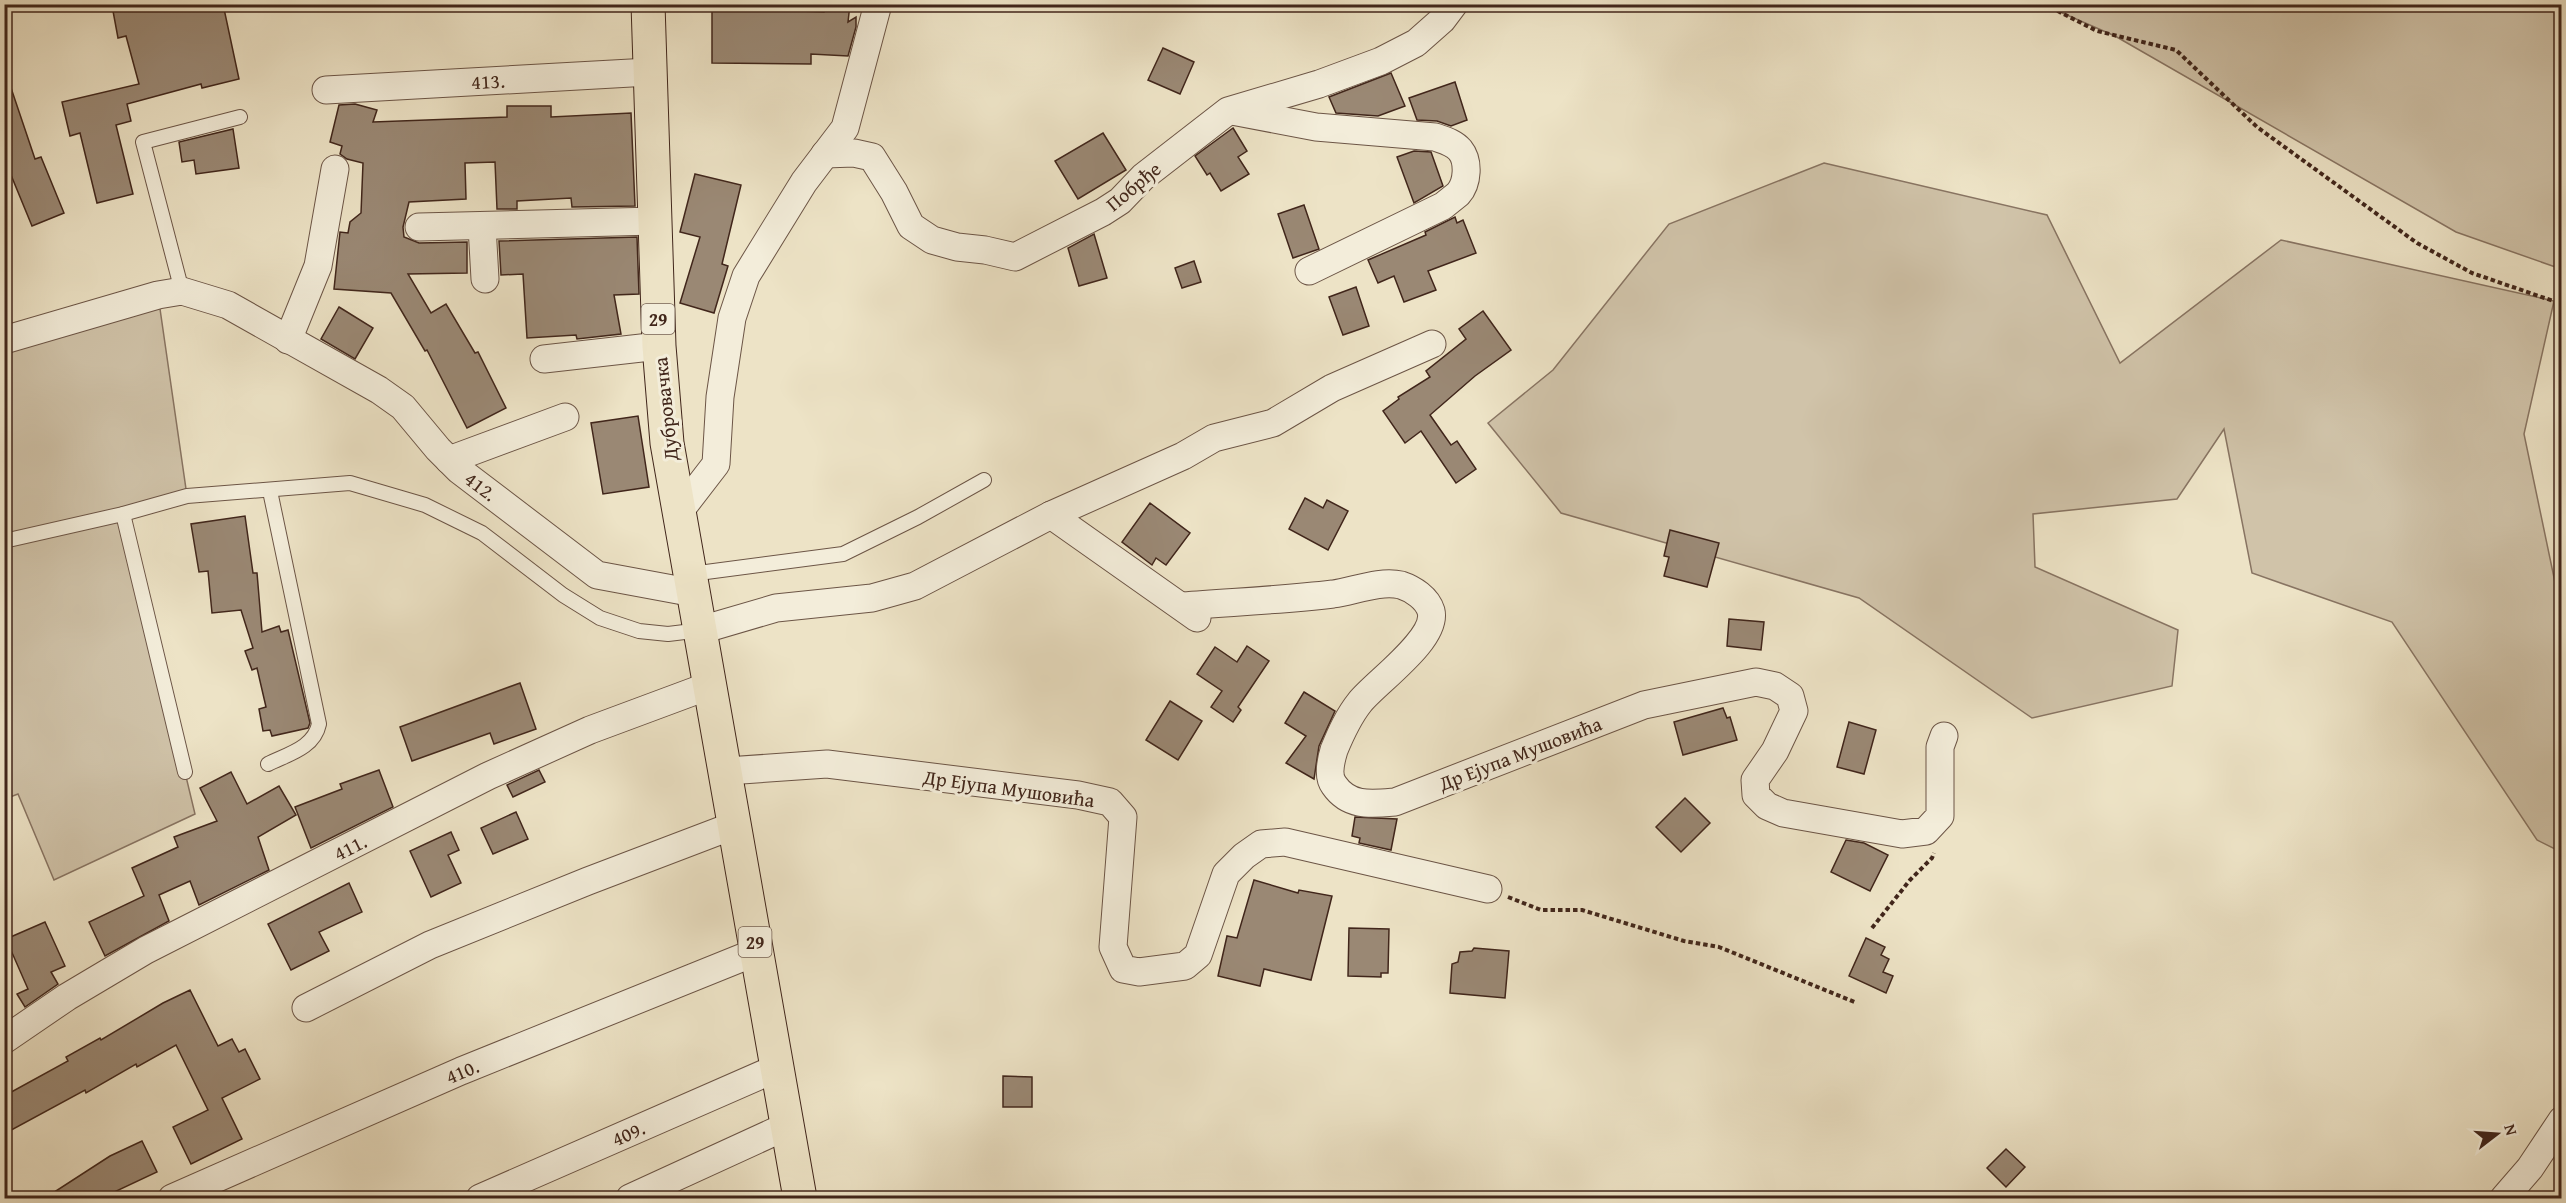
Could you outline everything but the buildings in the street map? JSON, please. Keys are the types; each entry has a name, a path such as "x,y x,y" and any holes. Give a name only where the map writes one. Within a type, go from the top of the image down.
{"main road":[{"name":"Дубровачка","path":"648,4 662,395 679,512 701,630"},
{"name":"29","path":"701,630 800,1198"}],"street":[{"path":"679,512 716,464 720,397 732,318 746,276 804,182 845,128 878,4"},
{"name":"Побрђе","path":"825,154 854,153 872,158 894,192 911,225 932,240 957,247 1016,257 1120,201 1143,177 1228,111 1319,84 1381,61 1416,43 1442,20 1454,4"},
{"name":"413.","path":"326,90 649,72"},
{"path":"1228,111 1316,127 1435,137 1449,141 1460,150 1466,163 1465,178 1459,192 1443,206 1309,271"},
{"path":"288,340 318,266 335,169"},
{"path":"419,227 655,221"},
{"path":"482,226 485,279"},
{"name":"412.","path":"4,340 158,295 182,291 228,305 379,390 403,406 449,460 597,575 693,583"},
{"path":"701,630 776,608 872,598 896,593 934,577 1051,515 1183,456 1214,438 1273,423 1332,388 1432,344"},
{"path":"544,358 659,346"},
{"path":"449,460 565,417"},
{"name":"Др Ејупа Мушовића","path":"1051,515 1192,615 1377,586 1400,585 1419,594 1431,611 1430,627 1416,646 1360,702 1342,729 1334,750 1331,760 1331,782 1343,798 1366,805 1395,802 1644,705 1756,682 1775,686 1790,696 1794,711 1775,751 1755,780 1756,795 1767,806 1783,813 1902,834 1926,831"},
{"name":"411.","path":"4,1040 67,997 146,950 488,776 590,730 711,685"},
{"path":"1926,831 1940,816 1940,747 1944,736"},
{"name":"Др Ејупа Мушовића","path":"727,771 827,764 1078,795 1110,802 1123,817 1113,947 1123,969 1139,972 1185,966 1198,955 1226,874 1244,856 1261,844 1285,842 1488,888"},
{"path":"306,1008 430,945 735,825"},
{"name":"410.","path":"172,1198 461,1071 756,952"},
{"name":"409.","path":"480,1198 777,1068"},
{"path":"2504,1198 2530,1168 2562,1120"},
{"path":"630,1198 787,1126"}],"lane":[{"path":"182,291 143,142 240,117"},
{"path":"693,583 843,554 936,508 984,480"},
{"path":"4,541 123,514 187,496 350,483 425,506 482,533 563,595 600,618 639,631 668,634 701,630"},
{"path":"268,764 303,748 316,736 318,724 270,491"},
{"path":"123,514 185,772"}],"path":[{"path":"2044,4 2097,31 2176,50 2257,127 2417,243 2472,273 2562,304"},
{"path":"1872,928 1910,880 1932,858 1935,849 1933,837 1926,831"},
{"path":"1488,888 1540,910 1582,910 1684,941 1719,947 1857,1003"}],"shaded area":[{"path":"2044,5 2561,5 2561,269 2456,232 2115,36"},
{"path":"1824,163 2047,215 2120,363 2281,240 2554,301 2524,434 2561,611 2561,852 2537,840 2392,622 2252,573 2224,429 2177,499 2033,514 2035,567 2178,630 2172,686 2032,718 1859,598 1561,513 1488,423 1553,370 1669,224"},
{"path":"158,295 187,496 123,514 195,814 54,880 18,794 5,799 5,340"}]}
